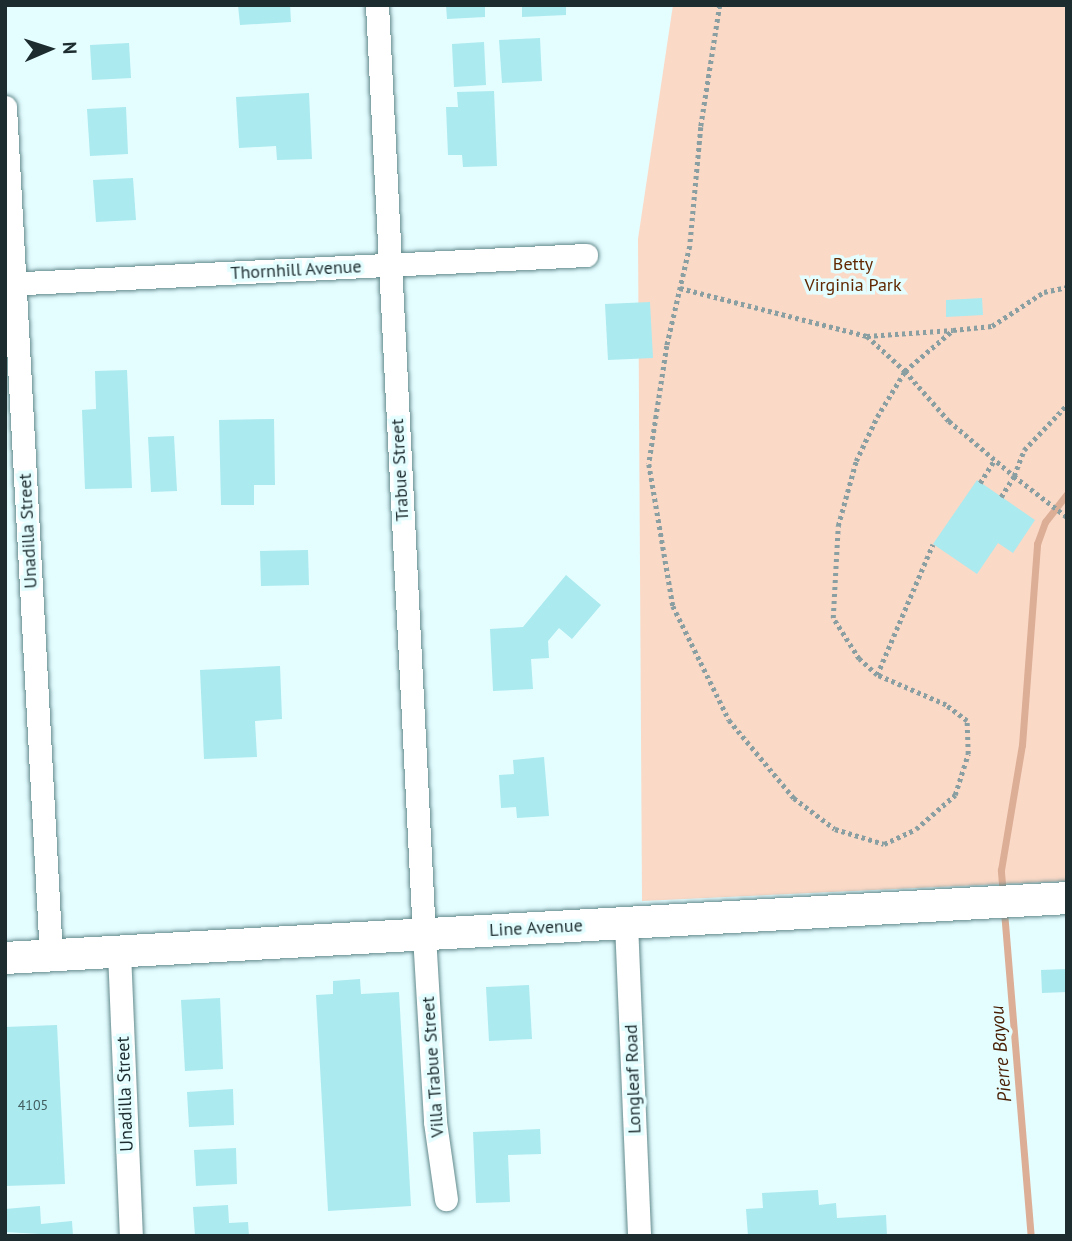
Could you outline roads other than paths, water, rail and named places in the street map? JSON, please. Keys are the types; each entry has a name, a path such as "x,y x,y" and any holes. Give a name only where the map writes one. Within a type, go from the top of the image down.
{"main road":[{"name":"Line Avenue","path":"5,958 1063,898"}],"street":[{"name":"Trabue Street","path":"377,5 424,935"},
{"name":"Unadilla Street","path":"5,107 10,284 51,956"},
{"name":"Thornhill Avenue","path":"10,284 586,255"},
{"name":"Longleaf Road","path":"626,923 639,1236"},
{"name":"Villa Trabue Street","path":"424,935 435,1122 446,1199"},
{"name":"Unadilla Street","path":"119,952 131,1236"}],"waterway":[{"path":"1003,895 1001,870 1022,745 1037,544 1045,522 1067,494"},
{"name":"Pierre Bayou","path":"1004,911 1031,1236"}],"park label":[{"name":"Betty Virginia Park","path":"853,275"}]}
